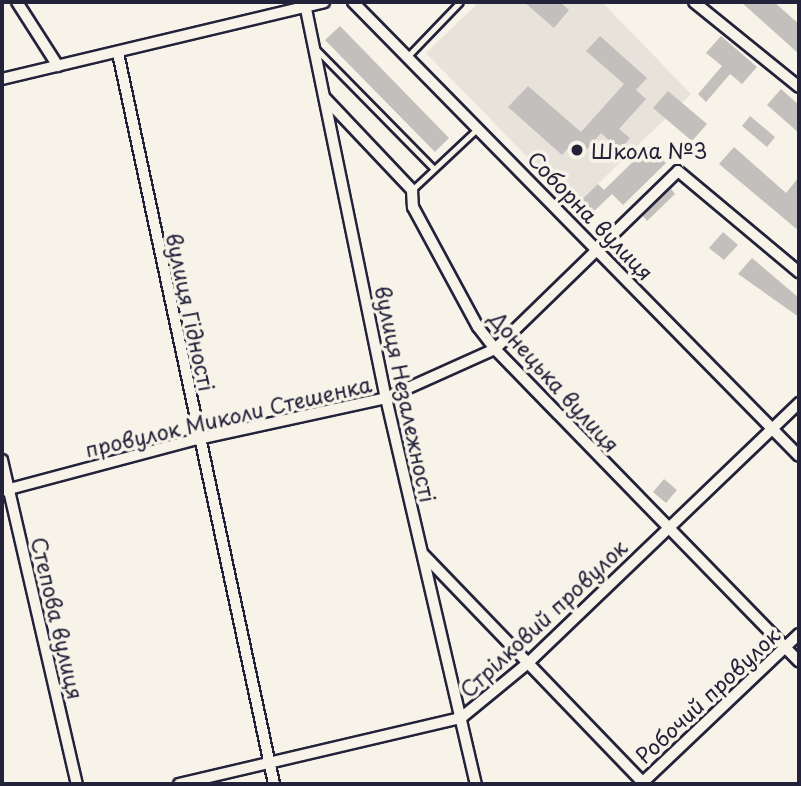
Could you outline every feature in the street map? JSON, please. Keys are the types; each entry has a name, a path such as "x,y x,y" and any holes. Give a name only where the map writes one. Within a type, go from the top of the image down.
{"street":[{"path":"17,2 58,66"},
{"path":"2,79 306,9 324,2"},
{"name":"Соборна вулиця","path":"353,2 479,127 799,456"},
{"path":"694,2 799,87"},
{"name":"вулиця Незалежності","path":"306,9 386,398 476,784"},
{"name":"вулиця Гідності","path":"118,53 198,439 274,784"},
{"name":"Донецька вулиця","path":"325,98 412,190 413,207 478,327 495,349 666,530 799,662"},
{"name":"провулок Миколи Стешенка","path":"5,490 198,439 386,398 495,349 678,172 799,272"},
{"name":"Стрілковий провулок","path":"179,784 461,719 528,663 799,404"},
{"name":"Степова вулиця","path":"2,460 5,490 77,784"},
{"path":"422,553 643,784"},
{"name":"Робочий провулок","path":"643,784 799,634"}],"lane":[{"path":"407,57 460,2"},
{"path":"314,47 434,169"},
{"path":"412,190 479,127"}],"shaded area":[{"name":"Школа №3","path":"479,2 602,2 691,94 575,206 426,53"}],"building":[{"path":"524,2 560,2 569,10 554,28"},
{"path":"741,2 774,2 799,24 799,54"},
{"path":"340,26 449,138 435,152 325,40"},
{"path":"600,36 647,78 636,90 646,99 619,129 630,138 620,150 601,133 580,157 569,147 562,155 508,107 528,86 581,132 624,84 586,51"},
{"path":"721,36 757,67 742,84 730,74 706,102 698,94 722,66 706,53"},
{"path":"781,89 799,105 799,133 767,105"},
{"path":"668,91 707,124 692,141 653,108"},
{"path":"750,116 775,137 767,147 742,126"},
{"path":"649,146 666,163 623,205 612,194 587,218 575,206 598,184 604,190"},
{"path":"734,147 786,193 799,177 799,231 719,164"},
{"path":"671,189 675,194 647,221 643,216"},
{"path":"723,232 738,245 724,260 709,248"},
{"path":"752,258 799,298 799,317 738,274"},
{"path":"664,479 677,490 666,503 653,492"}],"place":[{"name":"Школа №3","path":"577,150"}]}
